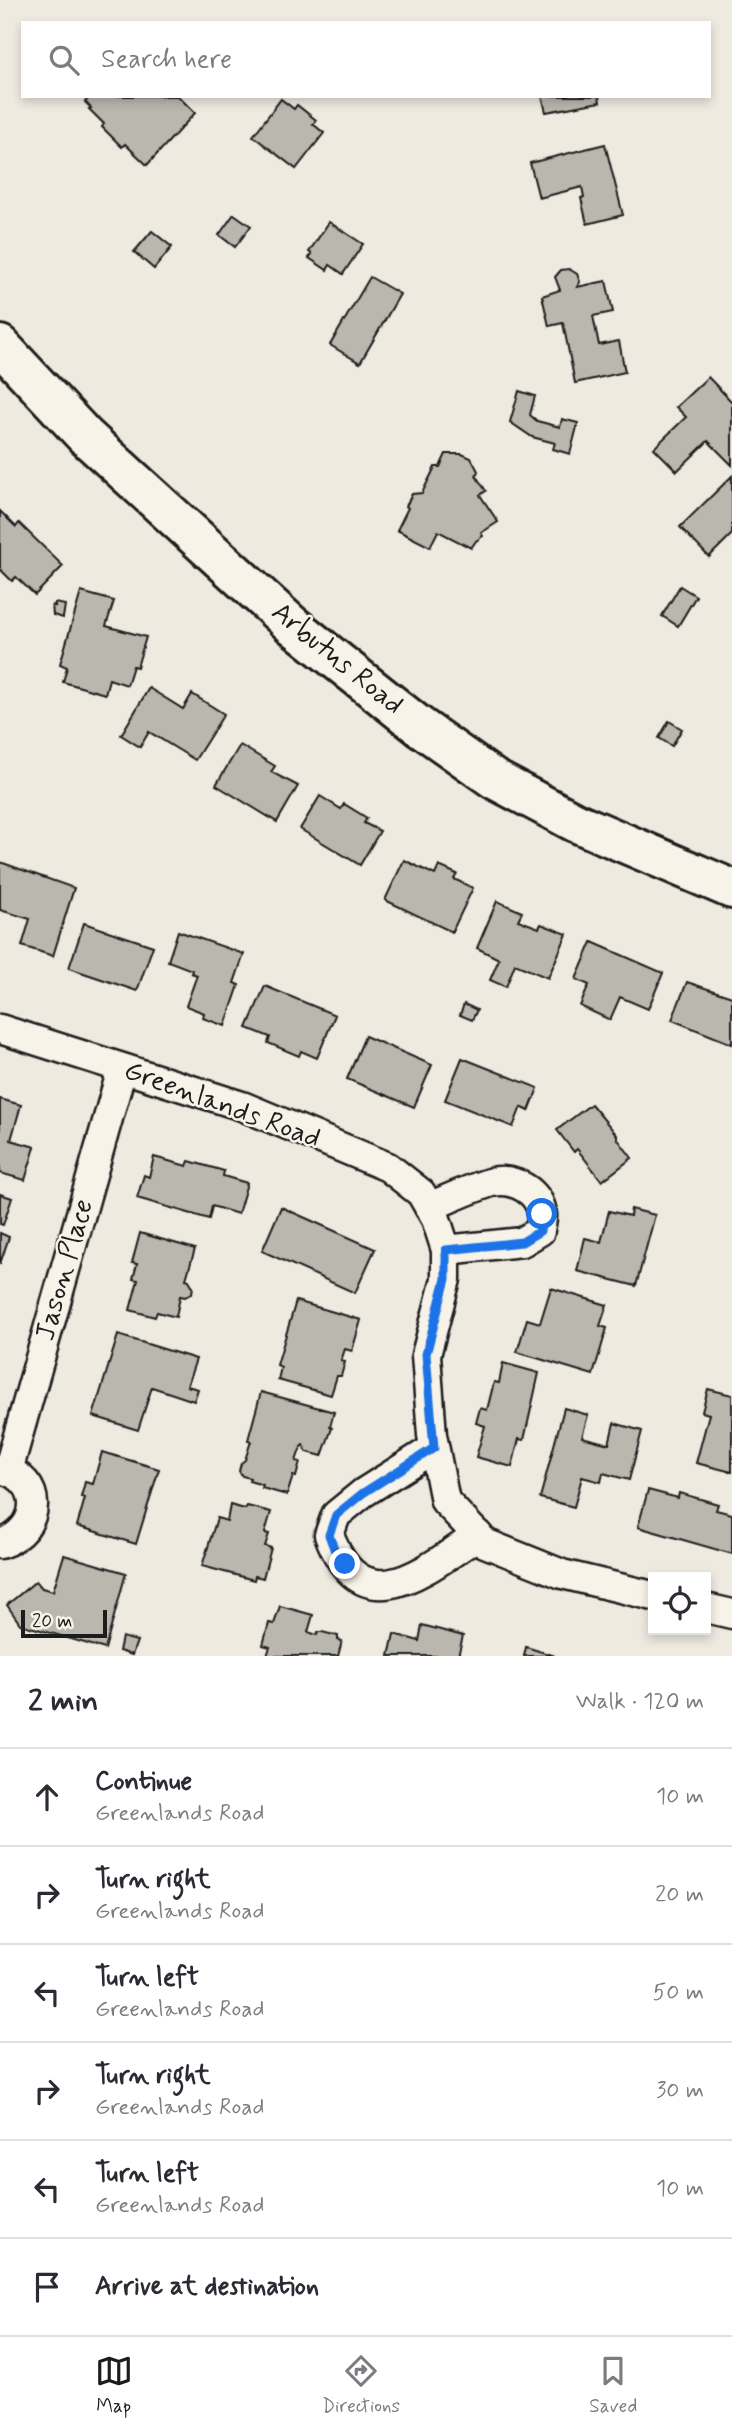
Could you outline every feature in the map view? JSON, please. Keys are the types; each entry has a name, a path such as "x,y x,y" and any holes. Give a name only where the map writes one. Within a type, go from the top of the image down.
{"main road":[{"name":"Arbutus Road","path":"0,345 85,436 281,614 419,726 494,779 575,822 732,889"}],"street":[{"name":"Greenlands Road","path":"0,1029 242,1106 388,1167 421,1193 436,1219 446,1250 446,1279 426,1354 434,1448 445,1501 485,1543 562,1574 648,1595"},
{"name":"Jason Place","path":"0,1544 22,1533 33,1510 27,1486 19,1477 4,1470 122,1069"},
{"path":"429,1207 494,1181 512,1182 528,1189 537,1198 542,1214 540,1231 522,1242 446,1250"},
{"path":"434,1448 363,1493 336,1515 329,1535 335,1551 363,1581 385,1586 424,1571 478,1535"},
{"path":"711,1609 732,1614"}],"building":[{"path":"89,98 180,98 195,113 147,165 125,144 122,147 102,127 104,124 85,102"},
{"path":"542,98 599,98 600,102 546,112"},
{"path":"281,99 294,109 297,105 316,120 313,124 324,133 296,169 253,136"},
{"path":"605,144 623,215 587,224 581,198 584,197 582,187 539,198 530,163"},
{"path":"234,214 251,226 235,247 219,235"},
{"path":"329,222 363,244 343,274 330,265 327,270 309,258 312,254 309,252"},
{"path":"152,231 172,247 154,269 134,252"},
{"path":"569,269 577,274 580,282 577,287 606,281 613,312 593,316 599,345 619,341 625,372 575,383 563,323 549,326 542,296 560,290 555,277 561,270"},
{"path":"370,277 400,294 360,363 330,345"},
{"path":"708,377 732,402 732,465 708,441 677,471 654,448 686,417 676,407"},
{"path":"519,391 535,396 530,415 537,421 560,427 562,419 578,423 570,454 553,449 555,443 532,437 510,422"},
{"path":"446,454 462,454 471,458 478,471 476,476 486,491 480,495 498,522 481,533 483,536 471,548 438,531 430,547 397,530 412,494 422,493 435,467 440,467"},
{"path":"732,476 732,534 709,557 680,527"},
{"path":"0,511 16,527 19,523 63,566 35,595 16,577 12,581 0,569"},
{"path":"680,586 696,596 678,626 662,616"},
{"path":"81,592 114,601 106,626 146,637 137,667 133,666 127,685 109,679 105,694 63,682 67,667 60,664"},
{"path":"55,603 65,605 63,618 53,615 52,605 55,606"},
{"path":"149,688 183,709 192,694 224,714 195,760 149,732 140,747 121,735"},
{"path":"669,721 682,729 672,746 659,738"},
{"path":"240,745 275,766 271,772 298,786 277,822 216,785"},
{"path":"320,796 341,809 344,804 367,818 364,823 380,831 360,865 300,829"},
{"path":"404,860 435,875 439,866 457,874 454,879 473,888 452,932 385,900"},
{"path":"0,862 74,888 53,956 22,946 30,919 0,910"},
{"path":"497,901 522,912 518,920 539,928 541,924 567,934 548,978 515,964 506,987 490,980 499,959 477,948"},
{"path":"84,923 153,946 137,991 69,968"},
{"path":"178,931 244,954 234,983 239,985 225,1026 203,1018 204,1013 186,1006 197,975 191,973 192,970 168,961"},
{"path":"592,942 663,973 648,1009 620,997 610,1020 580,1006 589,985 576,979"},
{"path":"687,982 732,997 732,1044 672,1020"},
{"path":"265,986 335,1015 317,1058 301,1051 299,1056 268,1043 270,1037 247,1028"},
{"path":"464,1004 477,1010 472,1020 460,1015"},
{"path":"365,1036 432,1065 414,1107 347,1079"},
{"path":"462,1058 538,1088 529,1111 521,1107 513,1127 445,1100"},
{"path":"0,1099 21,1105 11,1140 35,1147 25,1180 0,1173"},
{"path":"591,1104 632,1158 602,1181 577,1149 574,1152 557,1130"},
{"path":"154,1157 187,1166 189,1161 224,1171 223,1176 247,1183 238,1214 212,1206 209,1219 137,1198 144,1175 149,1177"},
{"path":"0,1194 12,1198 3,1225 0,1224"},
{"path":"281,1207 375,1249 355,1293 262,1251"},
{"path":"631,1209 655,1215 636,1286 577,1271 585,1238 601,1242 609,1211 630,1216"},
{"path":"0,1233 9,1237 0,1264"},
{"path":"140,1233 195,1249 186,1279 193,1287 192,1293 185,1297 180,1296 176,1317 157,1312 155,1317 130,1310 138,1280 133,1279 137,1264 132,1263"},
{"path":"551,1288 607,1305 600,1326 607,1328 593,1375 517,1352 527,1319 540,1323"},
{"path":"296,1301 361,1320 352,1351 345,1349 341,1361 345,1362 341,1376 337,1376 331,1395 278,1380 281,1367 277,1365"},
{"path":"118,1335 196,1359 187,1386 198,1389 194,1401 152,1387 138,1430 93,1416"},
{"path":"503,1363 539,1373 524,1440 519,1439 512,1467 476,1457 485,1426 476,1423 480,1408 487,1410 494,1382 499,1383"},
{"path":"708,1389 732,1395 732,1472 696,1463 709,1414 702,1412"},
{"path":"261,1392 334,1412 330,1427 332,1428 322,1456 307,1452 303,1445 301,1447 296,1461 300,1462 296,1477 293,1476 287,1495 262,1488 263,1485 249,1481 250,1478 242,1476 239,1471 251,1441 248,1440"},
{"path":"564,1408 588,1415 582,1437 609,1444 614,1423 642,1431 629,1480 603,1473 601,1482 582,1477 574,1507 540,1498"},
{"path":"102,1452 159,1469 136,1544 77,1526 85,1498 81,1497 85,1482 93,1484"},
{"path":"648,1490 678,1498 679,1493 718,1504 716,1510 732,1514 732,1554 638,1527"},
{"path":"230,1505 271,1512 265,1533 269,1534 265,1546 271,1548 263,1578 255,1576 254,1580 202,1566 217,1518 227,1521"},
{"path":"64,1555 126,1573 105,1649 20,1624 7,1605 36,1581 42,1588 53,1591"},
{"path":"280,1606 313,1615 308,1632 338,1636 338,1640 342,1641 338,1656 267,1656 270,1647 263,1645 269,1623 274,1624"},
{"path":"422,1625 463,1636 458,1656 389,1656 394,1634 419,1641"},
{"path":"122,1637 137,1641 132,1655 119,1651"},
{"path":"526,1647 555,1656 524,1656"}],"route":[{"path":"345,1564 335,1551 329,1535 336,1515 363,1493 434,1448 426,1354 446,1279 446,1250 522,1242 540,1231 542,1214"}]}
